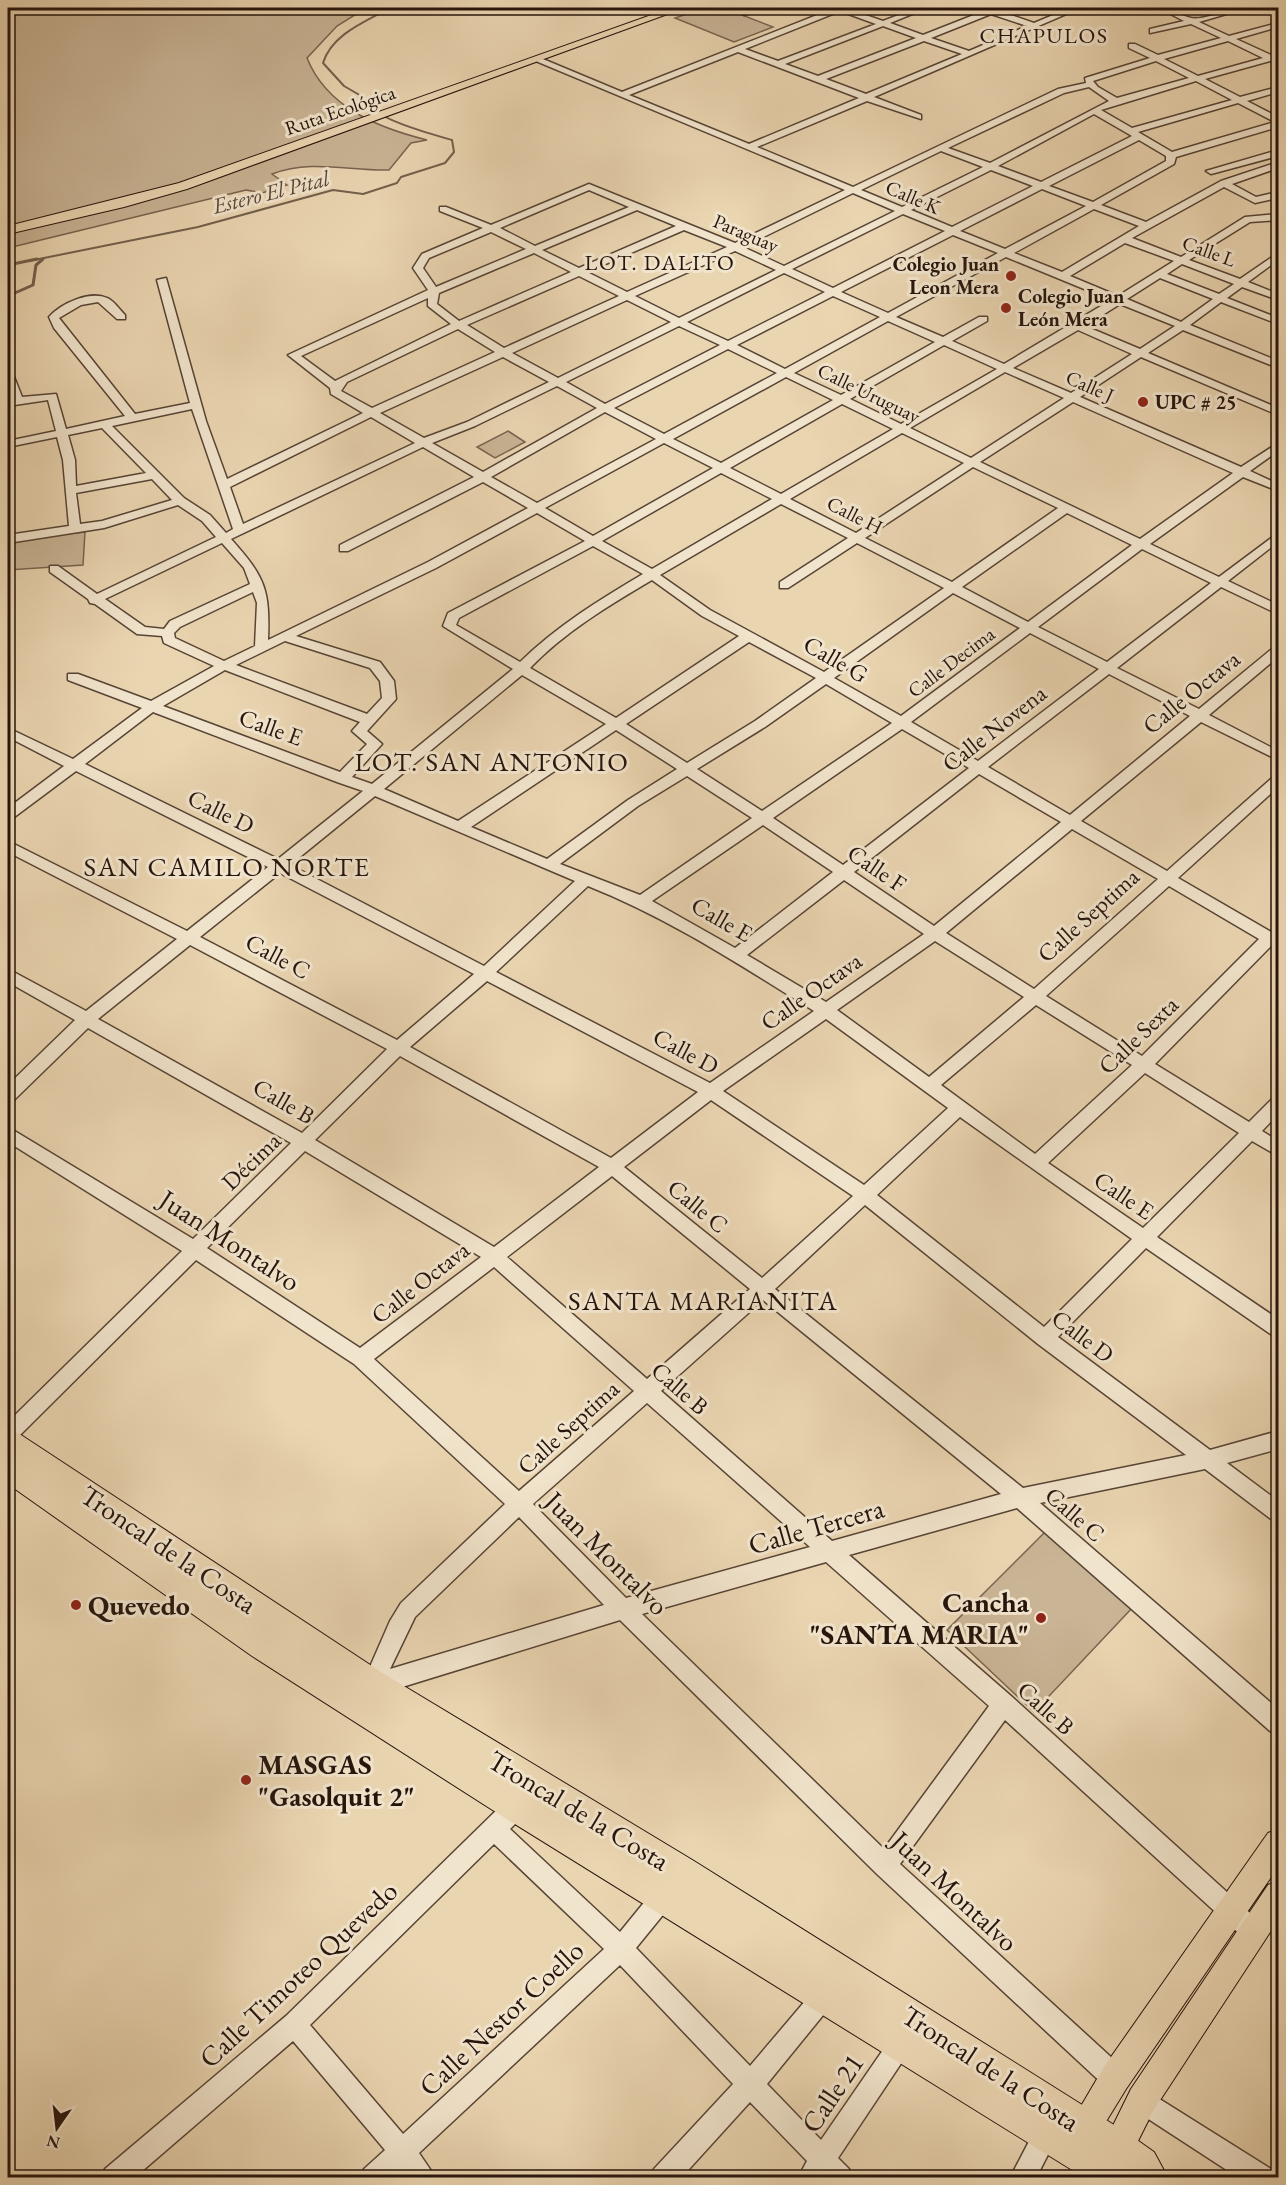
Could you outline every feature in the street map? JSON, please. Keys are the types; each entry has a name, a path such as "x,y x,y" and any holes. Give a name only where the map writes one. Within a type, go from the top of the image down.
{"highway":[{"name":"Troncal de la Costa","path":"8,1442 373,1684 722,1898 1068,2137"},
{"name":"Troncal de la Costa","path":"8,1468 263,1645 506,1819 663,1897 902,2042 1068,2137"},
{"path":"1068,2137 1115,2165 1141,2165 1150,2178"}],"main road":[{"name":"Ruta Ecológica","path":"8,230 109,207 183,186 679,8"},
{"path":"1068,2137 1115,2079 1278,1843"},
{"path":"1115,2165 1142,2100 1278,1894"}],"street":[{"path":"744,13 760,8"},
{"path":"621,95 840,8 967,53"},
{"path":"778,63 923,8"},
{"path":"980,8 994,9 1033,25"},
{"path":"748,148 1076,8"},
{"path":"1163,8 1276,59"},
{"path":"1153,31 1243,8"},
{"path":"1268,8 1278,13"},
{"path":"819,79 994,9"},
{"path":"1090,84 1091,78 1278,25"},
{"path":"1132,46 1240,100 1278,122"},
{"path":"738,49 918,117"},
{"name":"Calle K","path":"534,59 949,232 1278,365"},
{"path":"94,600 425,442 471,424 558,382 992,166 1094,110 1196,79 1276,59"},
{"path":"224,485 373,412 735,247 1061,91 1090,84 1116,102"},
{"path":"344,548 485,476 605,408 1042,186 1135,134 1278,89"},
{"path":"1094,110 1171,155 1278,122"},
{"path":"940,148 1146,225"},
{"path":"1211,171 1278,153"},
{"path":"8,815 150,708 223,665 432,565 1094,205 1171,162 1171,155"},
{"path":"1061,277 1126,240 1146,225 1224,183 1253,171 1278,165"},
{"path":"1224,183 1255,200 1278,195"},
{"name":"Paraguay","path":"494,229 589,187 735,247 888,317"},
{"path":"494,229 425,256 418,263 418,268 434,291 637,207"},
{"name":"Calle Uruguay","path":"443,209 494,229 626,296 1278,610"},
{"path":"8,1095 87,1019 188,936 374,790 521,669 546,644 591,610 1003,367 1077,326 1248,219 1278,217"},
{"path":"336,387 343,380 458,325 684,226"},
{"name":"Calle L","path":"1126,240 1278,297"},
{"path":"784,585 1182,326 1278,257"},
{"path":"1158,274 1278,321"},
{"path":"162,280 208,451 224,485 240,532"},
{"name":"Calle H","path":"434,291 431,300 434,307 458,325 504,353 605,408 1278,756"},
{"name":"Calle G","path":"434,291 293,355 336,387 336,392 653,575 706,613 825,678 1274,940"},
{"path":"121,317 105,301 98,299 69,306 54,316 58,326 131,417"},
{"name":"Calle J","path":"888,317 1278,488"},
{"path":"593,541 983,319"},
{"path":"1077,326 1278,412"},
{"path":"8,374 13,402 52,396 69,460 75,529"},
{"path":"8,444 61,431 196,405"},
{"path":"103,423 157,475 180,501 206,518 250,567 264,607 261,646"},
{"name":"Calle Decima","path":"640,901 901,723 1141,544 1278,446"},
{"path":"70,491 157,475"},
{"path":"8,538 104,524 180,501"},
{"path":"548,866 684,769 760,724 1066,508"},
{"name":"Calle Novena","path":"736,955 1278,537"},
{"name":"Calle F","path":"593,541 453,616 448,626 615,723 763,818 935,934 1142,1066 1278,1149"},
{"path":"54,569 94,600 142,631 167,633"},
{"path":"167,633 175,624 257,585"},
{"path":"167,633 172,643 223,665 369,720"},
{"path":"460,827 750,635"},
{"path":"282,636 375,665 387,681 389,697 359,731 375,744 342,779"},
{"name":"Calle Octava","path":"361,1358 493,1255 711,1091 824,1009 935,934 1278,651"},
{"name":"Calle E","path":"73,677 150,708 374,790 548,866 640,901 736,955 824,1009 1036,1164 1277,1326"},
{"name":"Calle D","path":"8,732 279,866 711,1091 865,1194 1045,1338 1278,1512"},
{"name":"Calle Septima","path":"930,1085 1035,997 1278,780"},
{"name":"Calle C","path":"8,846 188,936 398,1048 611,1166 1020,1498 1278,1723"},
{"name":"Décima","path":"8,1434 398,1048 486,973 586,880"},
{"name":"Calle Sexta","path":"1036,1164 1274,940"},
{"name":"Calle B","path":"8,975 304,1142 493,1255 1003,1704 1253,1931"},
{"path":"1045,1338 1143,1237 1278,1104"},
{"name":"Calle Septima","path":"373,1684 397,1628 408,1610 519,1504 763,1289 960,1108"},
{"name":"Juan Montalvo","path":"8,1134 361,1358 519,1504 885,1866 1115,2079"},
{"name":"Calle Tercera","path":"373,1684 623,1609 1020,1498 1208,1459 1278,1440"},
{"path":"885,1866 1003,1704"},
{"path":"506,1819 621,1948 752,2082 824,2172"},
{"name":"Calle Timoteo Quevedo","path":"114,2178 294,2024 506,1819"},
{"name":"Calle Nestor Coello","path":"373,2178 621,1948 663,1897"},
{"path":"663,2178 752,2082 825,1995"},
{"path":"294,2024 423,2178"},
{"name":"Calle 21","path":"824,2172 902,2042"},
{"path":"1142,2100 1262,2178"},
{"path":"1022,2178 1068,2137"}],"shaded area":[{"path":"8,8 366,8 337,26 307,58 327,90 341,103 373,122 427,140 411,143 389,170 301,167 272,174 287,185 262,193 246,190 8,248"},
{"path":"704,8 724,8 773,27 734,42 675,18"},
{"path":"508,431 525,442 495,458 477,447"},
{"path":"85,532 83,565 8,570 8,540"},
{"name":"Cancha \"SANTA MARIA\"","path":"1046,1531 1133,1607 1034,1712 947,1630"}],"waterway":[{"name":"Estero El Pital","path":"29,261 198,227 333,190 363,194 397,183 401,177 445,163 454,152 452,140 406,126 374,111 364,105 363,97 344,86 323,63 334,44 350,30 390,8"},
{"name":"Estero El Pital","path":"8,265 37,259"},
{"name":"Estero El Pital","path":"8,296 33,285 36,265 43,259 41,261"}],"place":[{"name":"Colegio Juan Leon Mera","path":"1011,276"},
{"name":"Colegio Juan León Mera","path":"1006,308"},
{"name":"UPC # 25","path":"1143,402"},
{"name":"Quevedo","path":"76,1605"},
{"name":"Cancha \"SANTA MARIA\"","path":"1041,1618"},
{"name":"MASGAS \"Gasolquit 2\"","path":"246,1780"}],"district":[{"name":"CHAPULOS","path":"1044,35"},
{"name":"LOT. DALITO","path":"660,262"},
{"name":"LOT. SAN ANTONIO","path":"492,761"},
{"name":"SAN CAMILO NORTE","path":"227,866"},
{"name":"SANTA MARIANITA","path":"703,1300"}]}
